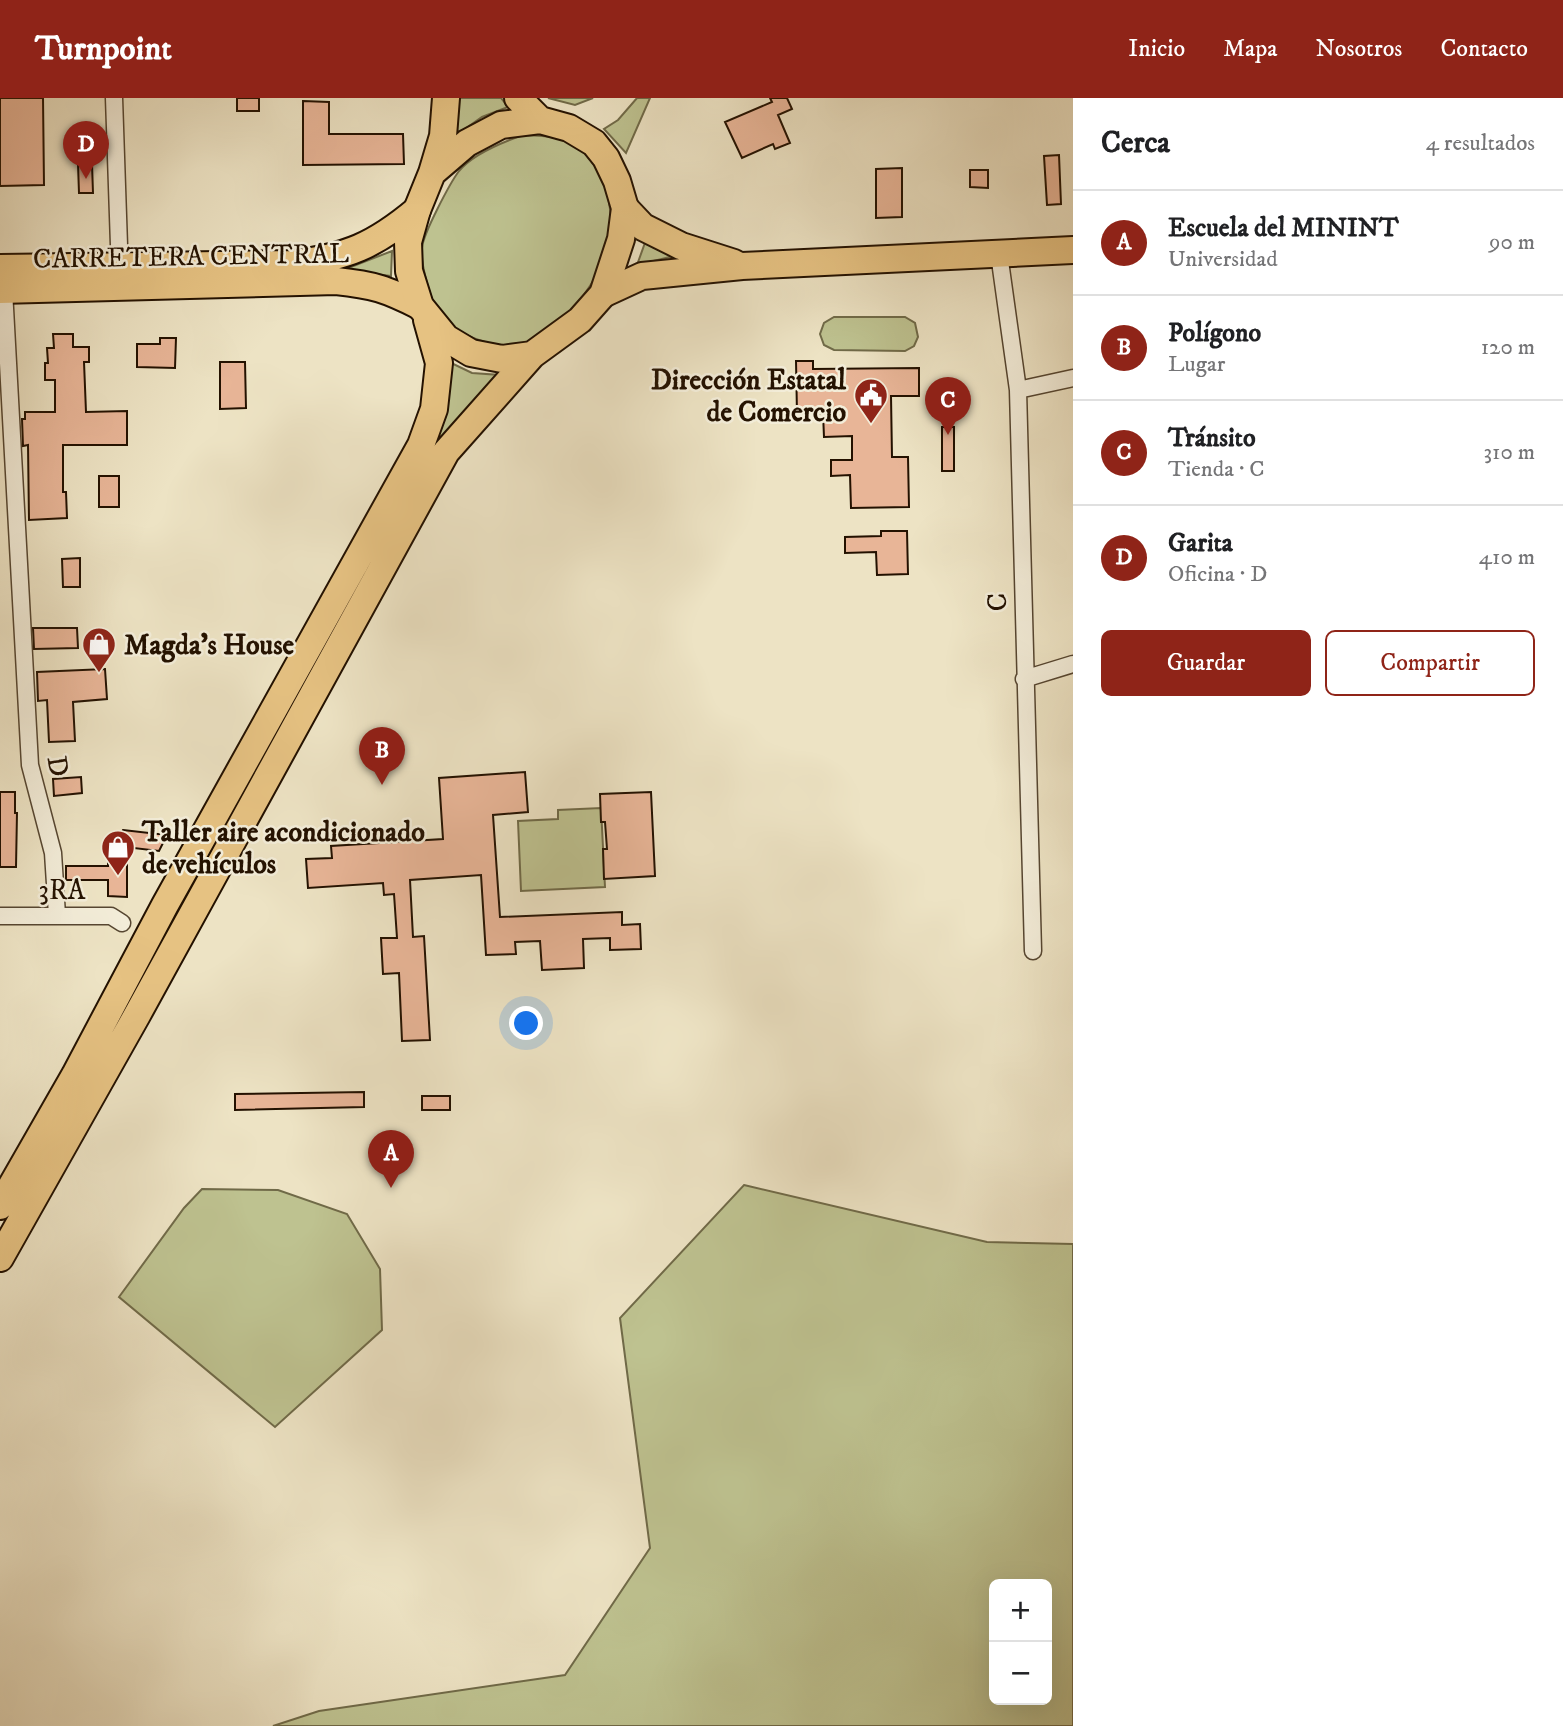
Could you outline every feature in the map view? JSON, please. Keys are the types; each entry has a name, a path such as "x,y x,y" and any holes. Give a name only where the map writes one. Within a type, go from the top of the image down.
{"main road":[{"path":"0,1206 75,1076 164,905 421,444 434,409 439,363 409,271 408,242 416,210 432,173 443,136 446,98"},
{"path":"519,98 540,120"},
{"path":"432,173 467,143 501,125 540,120 569,128 594,143 606,158 625,208 643,227 681,246 742,265"},
{"path":"0,1258 137,1015 446,452 532,355 580,320 603,293 621,239 625,208"},
{"name":"CARRETERA CENTRAL","path":"2,283 120,277 326,259 365,247 391,231 416,210"},
{"path":"603,293 642,276 742,265 1073,250"},
{"name":"CARRETERA CENTRAL","path":"120,277 336,281 371,285 390,291 423,311"},
{"path":"423,311 446,338 471,353 502,359 532,355"}],"street":[{"path":"114,98 120,277"},
{"name":"C","path":"999,254 1018,390 1033,951"},
{"name":"D","path":"2,283 30,765 53,853 57,915"},
{"path":"1018,390 1073,378"},
{"path":"1024,679 1073,664"},
{"name":"3RA","path":"0,916 111,916 122,923"}],"green space":[{"path":"459,98 501,98 508,107 482,117 455,136"},
{"path":"548,98 593,98 575,105"},
{"path":"637,98 650,98 626,153 604,129 618,120"},
{"path":"523,135 560,139 585,154 601,177 606,191 611,220 610,234 607,251 590,286 563,318 548,331 531,340 502,346 464,334 439,314 427,282 422,248 432,221 459,171 480,154"},
{"path":"646,240 674,256 637,265"},
{"path":"392,251 391,276 343,270"},
{"path":"834,317 905,317 915,323 918,337 914,346 905,351 834,350 824,345 820,334 824,323"},
{"path":"445,360 472,373 500,375 344,615 339,610"},
{"path":"601,808 605,887 521,891 518,821 558,819 558,810"},
{"path":"744,1185 987,1242 1073,1244 1073,1726 273,1726 319,1711 565,1675 650,1548 620,1318"},
{"path":"202,1189 278,1190 347,1214 380,1269 382,1330 275,1427 119,1297 184,1208"}],"building":[{"path":"0,98 43,98 44,185 0,186"},
{"path":"237,98 259,98 259,111 237,111"},
{"path":"770,98 787,98 792,109 778,115 790,143 775,149 773,144 742,158 725,122 772,102"},
{"path":"303,101 329,102 329,134 403,134 404,164 303,165"},
{"path":"1059,155 1061,204 1047,205 1044,156"},
{"path":"78,164 92,164 93,193 79,193"},
{"path":"902,168 902,217 876,218 876,169"},
{"path":"970,170 988,170 988,188 970,187"},
{"path":"53,334 73,334 73,347 89,347 89,362 84,362 86,412 127,411 127,445 63,445 63,492 66,492 67,518 29,520 28,445 23,446 22,419 25,419 25,412 55,412 55,380 45,380 47,348 54,348"},
{"path":"160,338 176,338 175,368 137,367 137,344 160,344"},
{"name":"Dirección Estatal de Comercio","path":"796,361 813,361 813,369 919,368 919,396 891,396 892,457 908,457 909,507 851,508 850,475 831,476 831,460 852,460 852,436 824,437 823,413 797,414"},
{"path":"220,362 245,362 246,408 220,409"},
{"path":"942,427 954,427 954,471 942,471"},
{"path":"99,476 119,476 119,507 99,507"},
{"path":"881,531 907,531 908,574 877,575 876,552 845,553 845,537 881,536"},
{"path":"80,558 80,587 63,587 62,559"},
{"path":"33,628 77,628 78,648 34,649"},
{"path":"105,669 107,699 73,702 75,741 49,742 47,700 38,701 37,672"},
{"path":"525,772 528,812 493,815 500,917 622,912 622,925 640,924 641,949 610,950 610,938 583,939 584,968 542,970 540,941 515,942 516,954 486,955 481,875 410,880 413,937 424,936 430,1040 402,1041 399,973 383,974 381,938 397,938 394,894 384,895 383,883 308,888 306,859 332,858 331,846 443,839 439,778"},
{"path":"81,777 82,793 54,796 53,779"},
{"path":"0,792 15,792 16,867 0,867"},
{"path":"651,792 655,876 604,879 603,849 607,849 605,822 601,822 600,794"},
{"name":"Taller aire acondicionado de vehículos","path":"123,830 167,835 159,851 134,848 127,857 127,897 108,896 108,880 66,880 66,866 108,866 108,851"},
{"path":"364,1092 364,1107 235,1110 235,1094"},
{"path":"422,1096 450,1096 450,1110 422,1110"}],"place":[{"name":"Garita","path":"86,179"},
{"name":"Dirección Estatal de Comercio","path":"871,425"},
{"name":"Tránsito","path":"948,435"},
{"name":"Magda’s House","path":"99,674"},
{"name":"Polígono","path":"382,785"},
{"name":"Taller aire acondicionado de vehículos","path":"118,877"},
{"name":"Escuela del MININT","path":"391,1188"}]}
